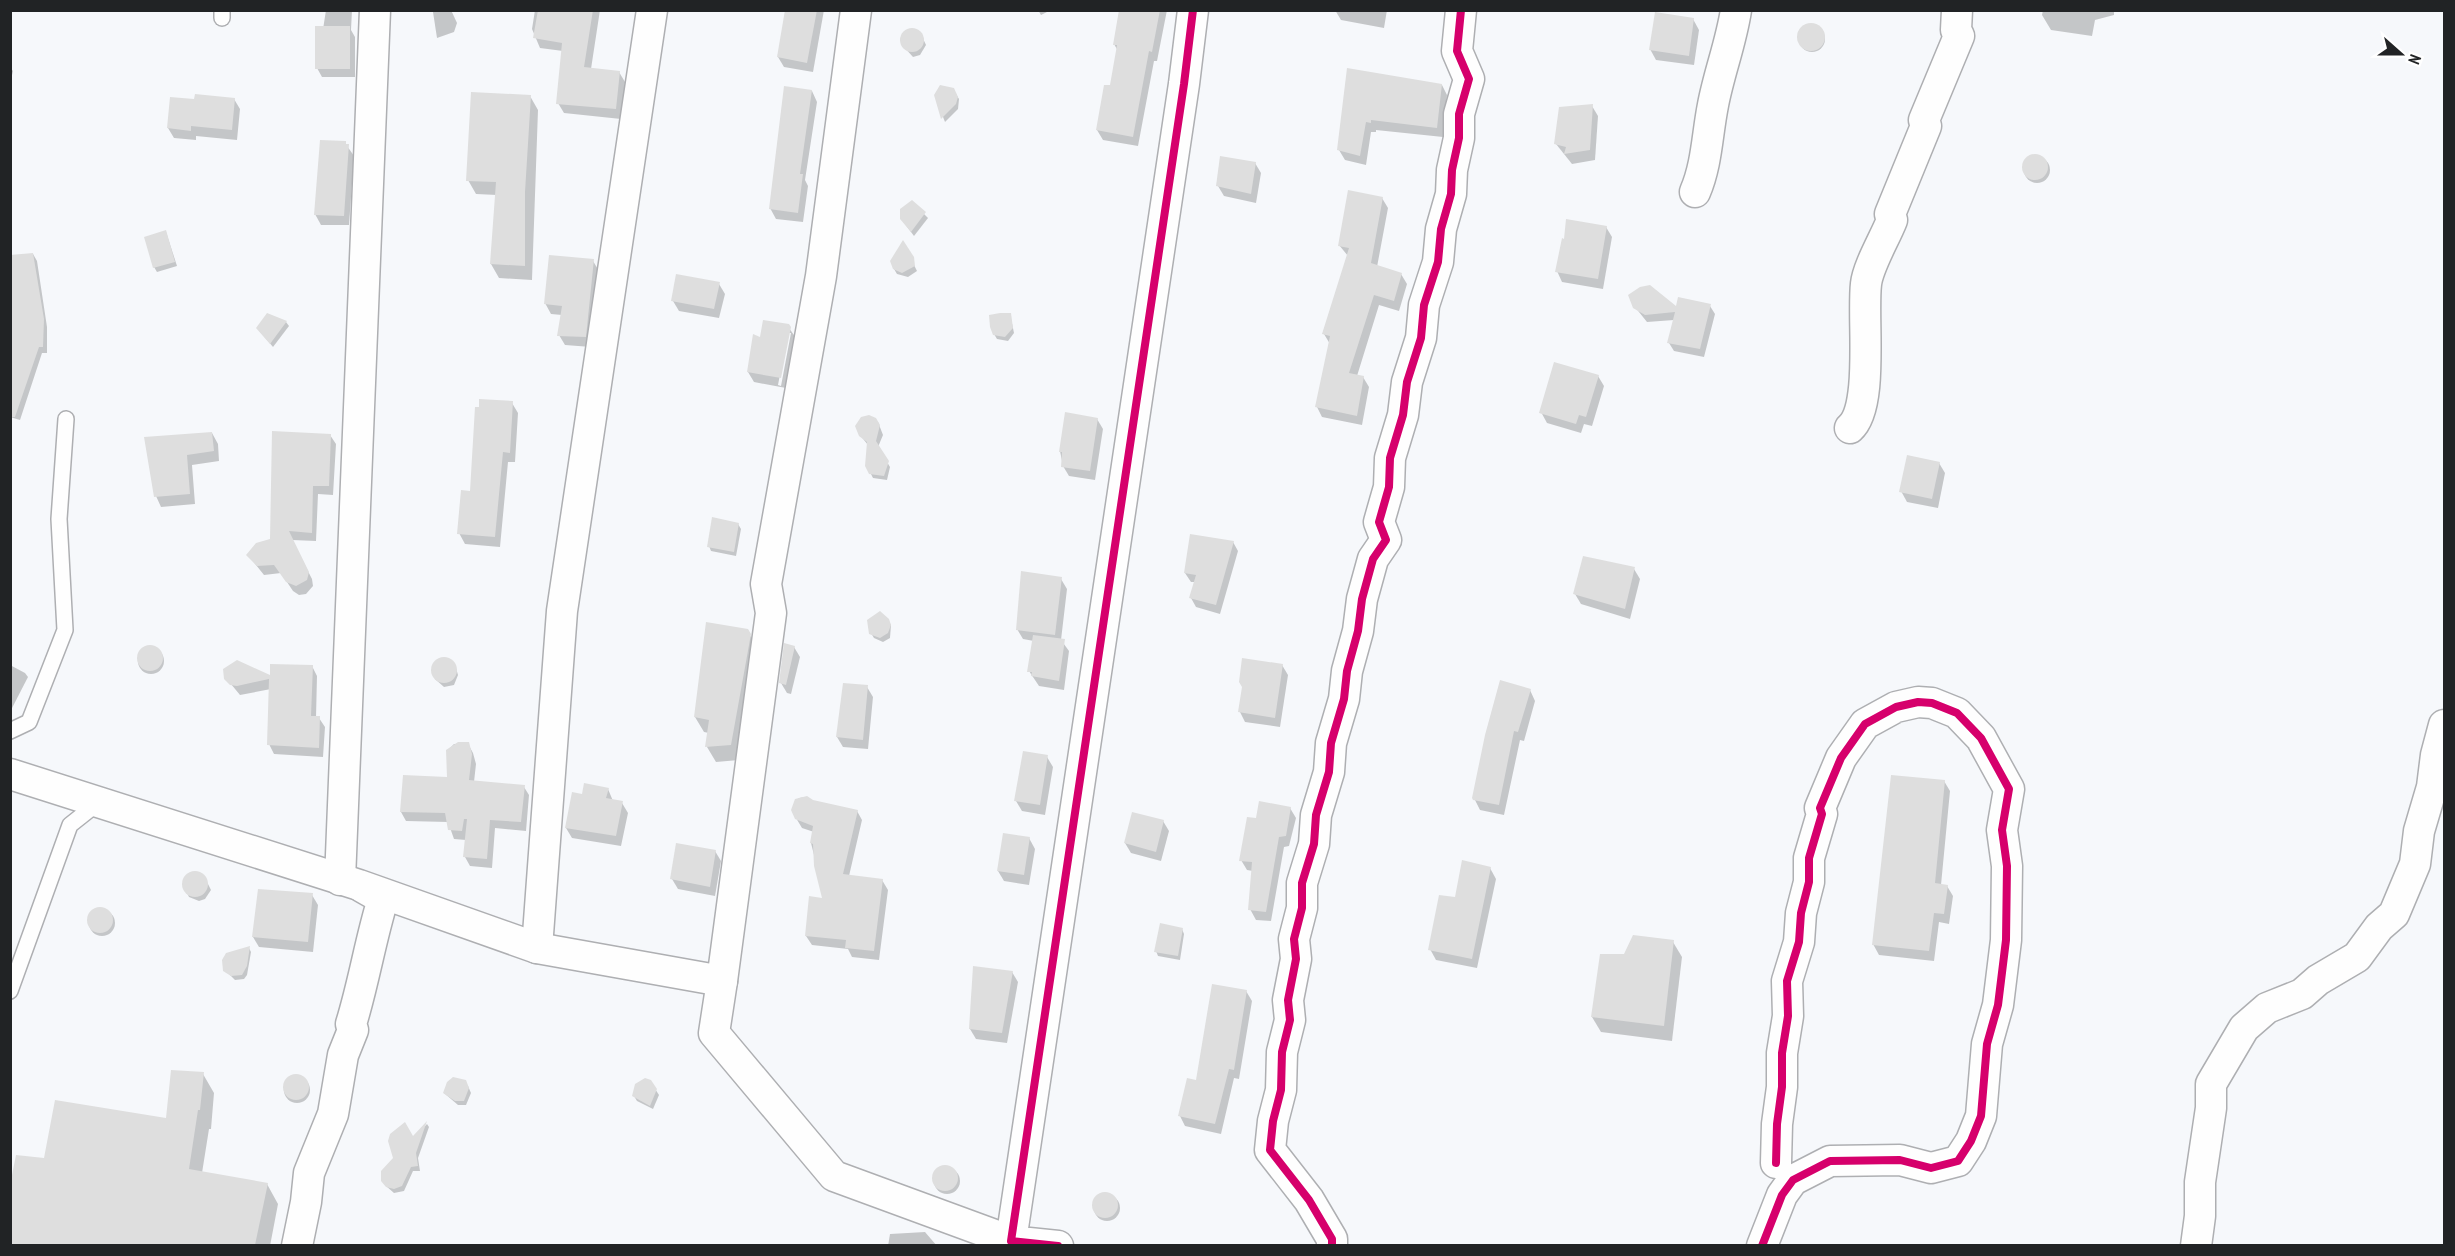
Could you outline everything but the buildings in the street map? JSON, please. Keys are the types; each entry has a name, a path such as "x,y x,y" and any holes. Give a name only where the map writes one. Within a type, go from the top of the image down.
{"street":[{"path":"350,882 375,10"},
{"path":"537,948 562,611 652,10"},
{"path":"856,10 821,276 766,584 771,613 714,1033 834,1176 1011,1243 1058,1245"},
{"path":"1011,1243 1184,84 1193,10"},
{"path":"1332,1245 1332,1239 1309,1200 1270,1150 1273,1121 1281,1090 1282,1052 1290,1020 1288,1000 1296,959 1294,939 1302,908 1302,883 1314,844 1316,815 1329,772 1331,743 1344,699 1347,671 1358,631 1362,599 1373,559 1386,540 1379,522 1389,487 1390,458 1403,415 1407,382 1421,339 1424,305 1438,262 1441,229 1451,194 1460,114 1469,79 1457,51 1461,10"},
{"path":"1695,192 1702,175 1713,106 1731,40 1736,10"},
{"path":"1850,428 1858,421 1865,390 1863,360 1866,283 1892,220 1890,214 1926,126 1924,120 1959,36 1956,10"},
{"path":"1762,1245 1782,1195 1793,1180 1830,1161 1900,1160 1930,1168 1958,1161 1971,1141 1982,1116 1987,1044 1998,1005 2006,940 2007,866 2002,830 2009,789 1981,738 1957,713 1932,703 1918,702 1896,707 1865,724 1841,758 1820,808 1822,814 1809,858 1809,882 1801,913 1799,942 1787,981 1788,1016 1782,1053 1782,1087 1777,1124 1776,1163"},
{"path":"2196,1245 2200,1216 2200,1182 2211,1108 2211,1084 2244,1028 2267,1008 2302,994 2318,980 2357,957 2379,927 2394,914 2415,864 2419,831 2432,787 2436,755 2445,725"},
{"path":"10,774 350,882 537,948 722,981"},
{"path":"297,1245 306,1202 309,1173 333,1114 343,1055 353,1030 351,1024 366,976 370,943 382,899 350,882"}],"lane":[{"path":"10,731 29,723 65,630 59,519 66,419"},
{"path":"10,991 70,825 99,802"}],"cycle path":[{"path":"1058,1246 1011,1241 1184,84 1193,10"},
{"path":"1332,1246 1332,1239 1309,1200 1270,1150 1273,1121 1281,1090 1282,1052 1290,1020 1288,1000 1296,959 1294,939 1302,908 1302,883 1314,844 1316,815 1329,772 1331,743 1344,699 1347,671 1358,631 1362,599 1373,559 1386,540 1379,522 1389,487 1390,458 1403,415 1407,382 1421,338 1424,305 1438,262 1441,229 1451,194 1452,170 1459,138 1459,114 1469,79 1457,51 1461,10"},
{"path":"1762,1246 1782,1195 1793,1180 1830,1161 1900,1160 1931,1168 1958,1161 1971,1141 1981,1116 1987,1044 1998,1005 2006,940 2007,866 2002,830 2009,789 1981,738 1957,713 1932,703 1918,702 1896,707 1865,724 1841,758 1820,808 1822,814 1809,858 1809,882 1801,913 1799,942 1787,981 1788,1016 1782,1053 1782,1087 1777,1124 1776,1163"}]}
